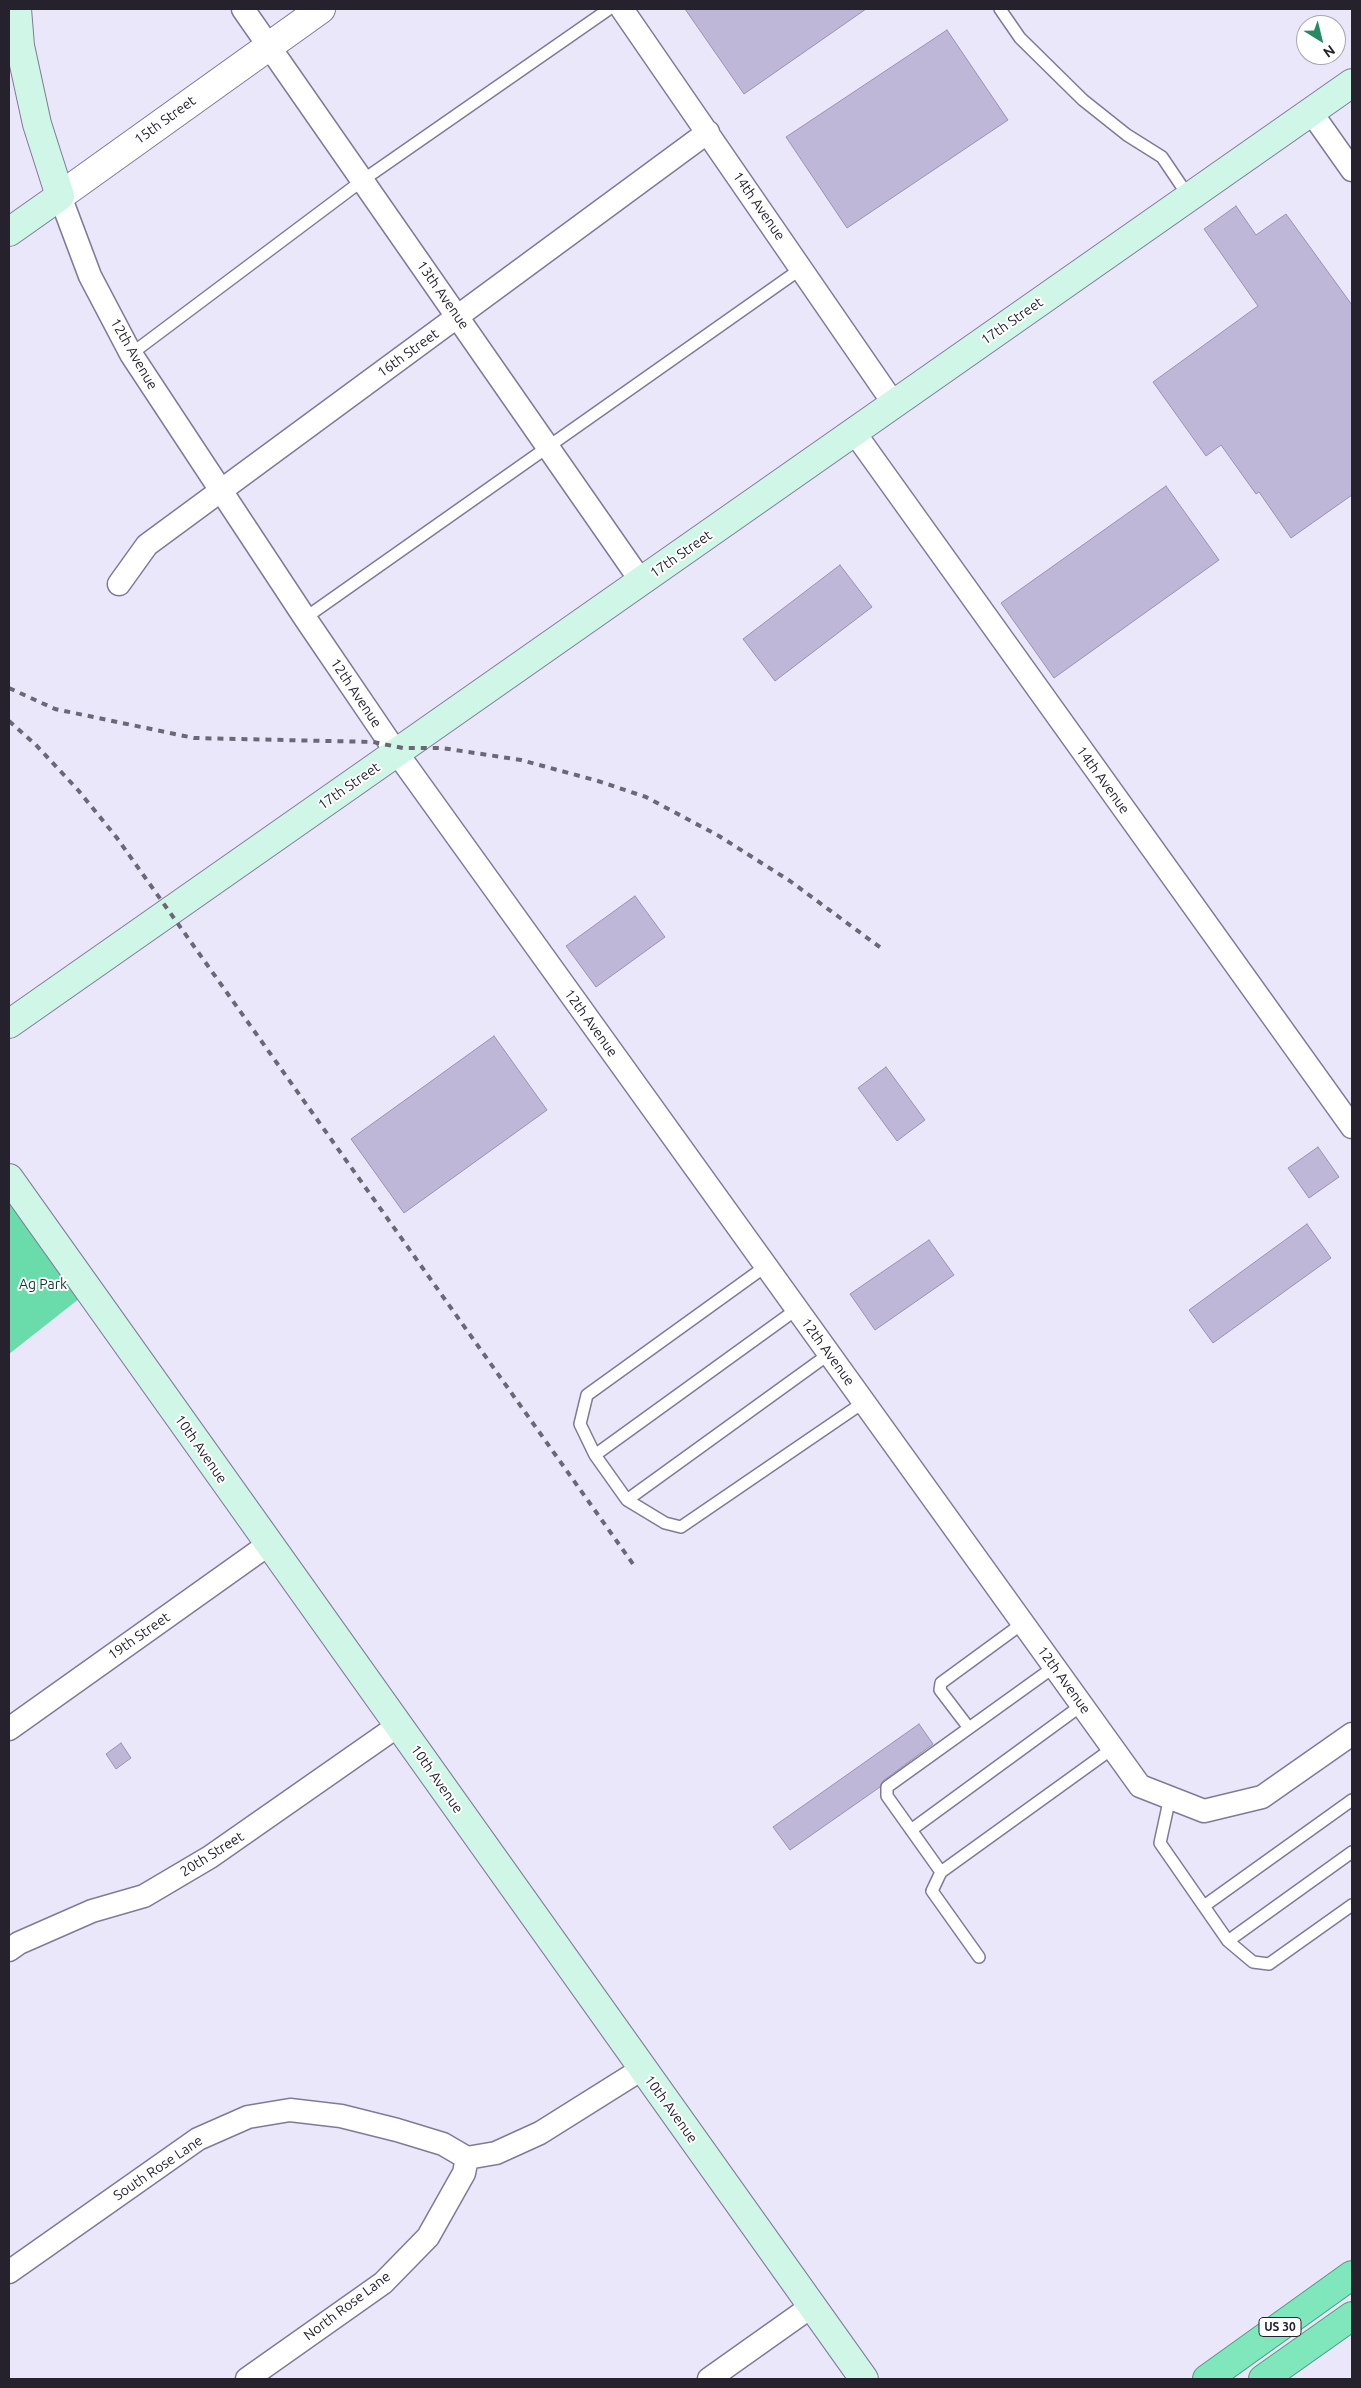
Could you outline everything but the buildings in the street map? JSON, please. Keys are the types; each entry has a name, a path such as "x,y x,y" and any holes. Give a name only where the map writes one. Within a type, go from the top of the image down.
{"highway":[{"name":"US 30","path":"1207,2379 1352,2275"},
{"name":"US 30","path":"1263,2379 1352,2316"}],"main road":[{"name":"12th Avenue","path":"16,9 20,46 37,124 60,196"},
{"name":"17th Street","path":"9,1024 1352,83"},
{"name":"15th Street","path":"9,232 60,196"},
{"name":"10th Avenue","path":"9,1178 864,2379"}],"street":[{"name":"13th Avenue","path":"243,9 549,446 641,581"},
{"name":"15th Street","path":"60,196 321,9"},
{"name":"14th Avenue","path":"622,9 894,404"},
{"path":"1311,112 1352,170"},
{"name":"16th Street","path":"119,584 146,545 708,132"},
{"name":"12th Avenue","path":"60,196 90,276 132,354 305,618 397,752 1140,1786 1204,1811 1262,1797 1352,1734"},
{"name":"14th Avenue","path":"854,432 1352,1127"},
{"name":"19th Street","path":"9,1729 269,1544"},
{"name":"20th Street","path":"9,1950 19,1943 92,1911 144,1896 210,1857 399,1725"},
{"path":"467,2158 496,2153 540,2133 642,2069"},
{"name":"South Rose Lane","path":"9,2272 198,2139 248,2117 290,2110 341,2116 443,2144 467,2158"},
{"name":"North Rose Lane","path":"247,2379 389,2276 428,2237 464,2173 467,2158"},
{"path":"709,2379 812,2306"}],"lane":[{"path":"132,354 363,180 608,9"},
{"path":"1000,9 1020,38 1083,100 1127,136 1162,157 1190,197"},
{"path":"305,618 802,268"},
{"path":"766,1266 587,1395 580,1424 595,1455 627,1500 665,1523 681,1527 864,1402"},
{"path":"595,1455 797,1309"},
{"path":"627,1500 829,1354"},
{"path":"969,1728 940,1690 940,1683 1023,1623"},
{"path":"941,1872 887,1796 887,1787 1054,1667"},
{"path":"911,1830 1082,1706"},
{"path":"979,1957 932,1891 941,1872 1113,1748"},
{"path":"1170,1798 1160,1843 1228,1941 1252,1962 1269,1964 1352,1905"},
{"path":"1204,1906 1352,1800"},
{"path":"1228,1941 1352,1852"}],"green space":[{"name":"Ag Park","path":"9,1178 89,1291 9,1354"}],"railway":[{"path":"9,688 55,709 194,738 373,742 403,748 442,748 521,760 598,781 646,797 719,836 790,881 881,948"},
{"path":"9,721 35,744 78,790 117,838 633,1564"}]}
